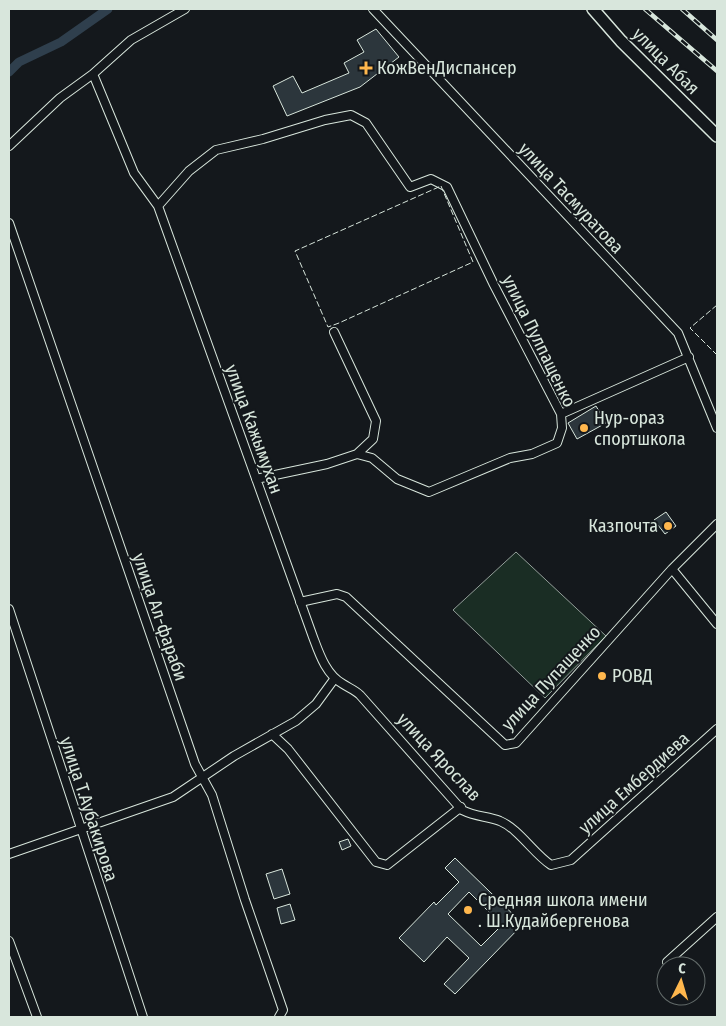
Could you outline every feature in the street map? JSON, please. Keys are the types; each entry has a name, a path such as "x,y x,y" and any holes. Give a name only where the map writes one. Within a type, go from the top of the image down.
{"main road":[{"name":"улица Абая","path":"593,9 621,41 717,136"}],"street":[{"path":"9,146 60,98 93,74 131,40 185,9"},
{"name":"улица Тасмуратова","path":"373,9 678,333 717,428"},
{"name":"улица Кажымухан","path":"93,74 134,173 158,206 317,649 324,661"},
{"name":"улица Пулпащенко","path":"158,206 189,170 216,150 325,120 352,116 366,123 410,187 431,179 447,187 494,285 561,414 562,428 557,443 532,454 510,458 429,492 397,479 372,458 357,454"},
{"name":"улица Ал-фараби","path":"9,224 194,764 212,795 244,900 283,1010 278,1017"},
{"path":"256,479 327,464 357,454 373,439 376,421 334,332"},
{"path":"561,414 689,357"},
{"name":"улица Пупащенко","path":"300,602 336,594 346,597 504,745 516,743 672,568 717,524"},
{"path":"672,568 717,624"},
{"name":"улица Т.Аубакирова","path":"9,609 80,830 143,1017"},
{"name":"улица Ярослав","path":"324,661 329,672 342,684 353,688 360,694 461,807 474,816 501,822 512,829 551,866 571,860"},
{"path":"9,854 173,797 202,777 296,721 316,704 335,678"},
{"name":"улица Ембердиева","path":"571,860 717,729"},
{"path":"272,734 288,749 376,862 387,865 461,807"},
{"path":"674,956 717,917"},
{"path":"9,941 37,1017"}],"green space":[{"path":"516,552 606,636 545,698 453,610"}],"building":[{"name":"КожВенДиспансер","path":"376,29 399,57 360,87 287,116 273,86 293,76 302,93 349,73 344,63 364,52 357,40"},
{"path":"596,406 606,423 577,439 568,423"},
{"path":"666,512 676,526 665,534 654,520"},
{"path":"348,839 351,846 342,850 339,842"},
{"path":"455,858 523,924 455,994 444,984 469,958 447,937 424,962 399,938 434,902 436,905 459,882 445,868","holes":["469,892 502,925 481,946 448,914"]},
{"path":"282,869 290,894 274,899 266,874"},
{"path":"290,904 295,920 281,924 277,908"}],"waterway":[{"path":"9,72 19,62 61,42 108,9"}],"railway":[{"path":"645,9 717,71"},
{"path":"682,9 717,40"}],"fence":[{"path":"441,186 473,262 328,327 295,251 441,186"},
{"path":"717,305 690,328 717,355"}],"place":[{"name":"КожВенДиспансер","path":"366,68"},
{"name":"Нур-ораз спортшкола","path":"584,428"},
{"name":"Казпочта","path":"668,526"},
{"name":"РОВД","path":"602,676"},
{"name":"Средняя школа имени . Ш.Кудайбергенова","path":"468,910"}]}
